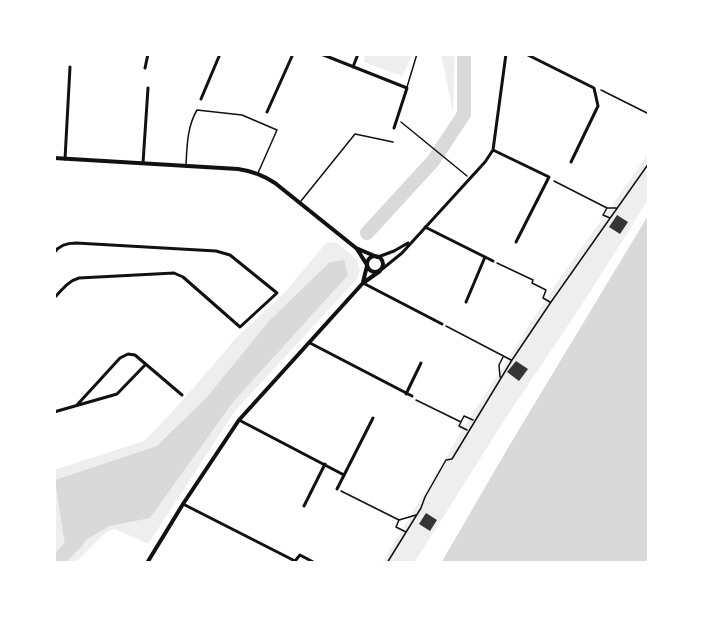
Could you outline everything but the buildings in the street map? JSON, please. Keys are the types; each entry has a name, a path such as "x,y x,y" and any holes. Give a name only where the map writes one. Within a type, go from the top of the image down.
{"street":[{"path":"146,68 148,54"},
{"path":"201,99 220,54"},
{"path":"267,112 292,54"},
{"path":"321,54 406,88 394,128"},
{"path":"353,67 358,54"},
{"path":"147,563 239,420 363,283 397,258 493,150 507,54"},
{"path":"526,54 594,88 598,106 571,162"},
{"path":"65,159 70,67"},
{"path":"143,163 148,88"},
{"path":"493,150 549,177 516,242"},
{"path":"54,158 238,169 258,173 267,177 356,248 372,272 380,270"},
{"path":"425,227 493,261"},
{"path":"363,283 368,261 371,258 401,248 412,240"},
{"path":"54,253 62,246 76,243 224,253 236,259 277,293 240,327 183,277 174,273 79,278 69,283 54,298"},
{"path":"356,248 378,257 383,263 380,270"},
{"path":"466,302 485,257"},
{"path":"363,283 442,324"},
{"path":"308,342 412,396"},
{"path":"77,405 124,355 128,354 135,355 183,394"},
{"path":"406,394 421,363"},
{"path":"54,412 117,394 146,364"},
{"path":"337,489 373,418"},
{"path":"239,420 344,475"},
{"path":"304,506 325,464"},
{"path":"183,504 295,562 300,555 315,563"}],"lane":[{"path":"406,88 417,54"},
{"path":"186,166 189,129 197,110 242,115 277,130 258,173"},
{"path":"300,203 356,134 393,142"}],"path":[{"path":"594,88 649,114"},
{"path":"397,119 470,178"},
{"path":"387,563 446,460 452,459 500,378 649,163"},
{"path":"549,177 607,208 617,208"},
{"path":"607,208 603,215 610,218"},
{"path":"493,261 533,280 532,283 546,290 543,298 551,302"},
{"path":"442,324 512,360"},
{"path":"500,378 499,365 504,356"},
{"path":"412,396 417,401 461,422"},
{"path":"468,430 459,426 464,416 474,420"},
{"path":"337,489 399,520 417,514"},
{"path":"399,520 396,527 406,532"}],"shaded area":[{"path":"365,54 413,54 402,76 364,62"},
{"path":"441,54 455,54 453,112"},
{"path":"649,153 649,197 414,563 382,563 463,429 554,287"},
{"path":"649,214 649,563 441,563 512,441"},
{"path":"327,242 337,243 357,260 360,270 357,279 235,411 148,544 115,529 106,532 75,563 54,563 54,470 144,441 238,336 284,293"},
{"path":"344,260 348,275 233,402 150,518 109,526 66,552 55,480 157,446 207,397 271,319 330,262"}],"waterway":[{"path":"367,233 433,161 464,114 464,54"},
{"path":"57,563 78,540"}]}
